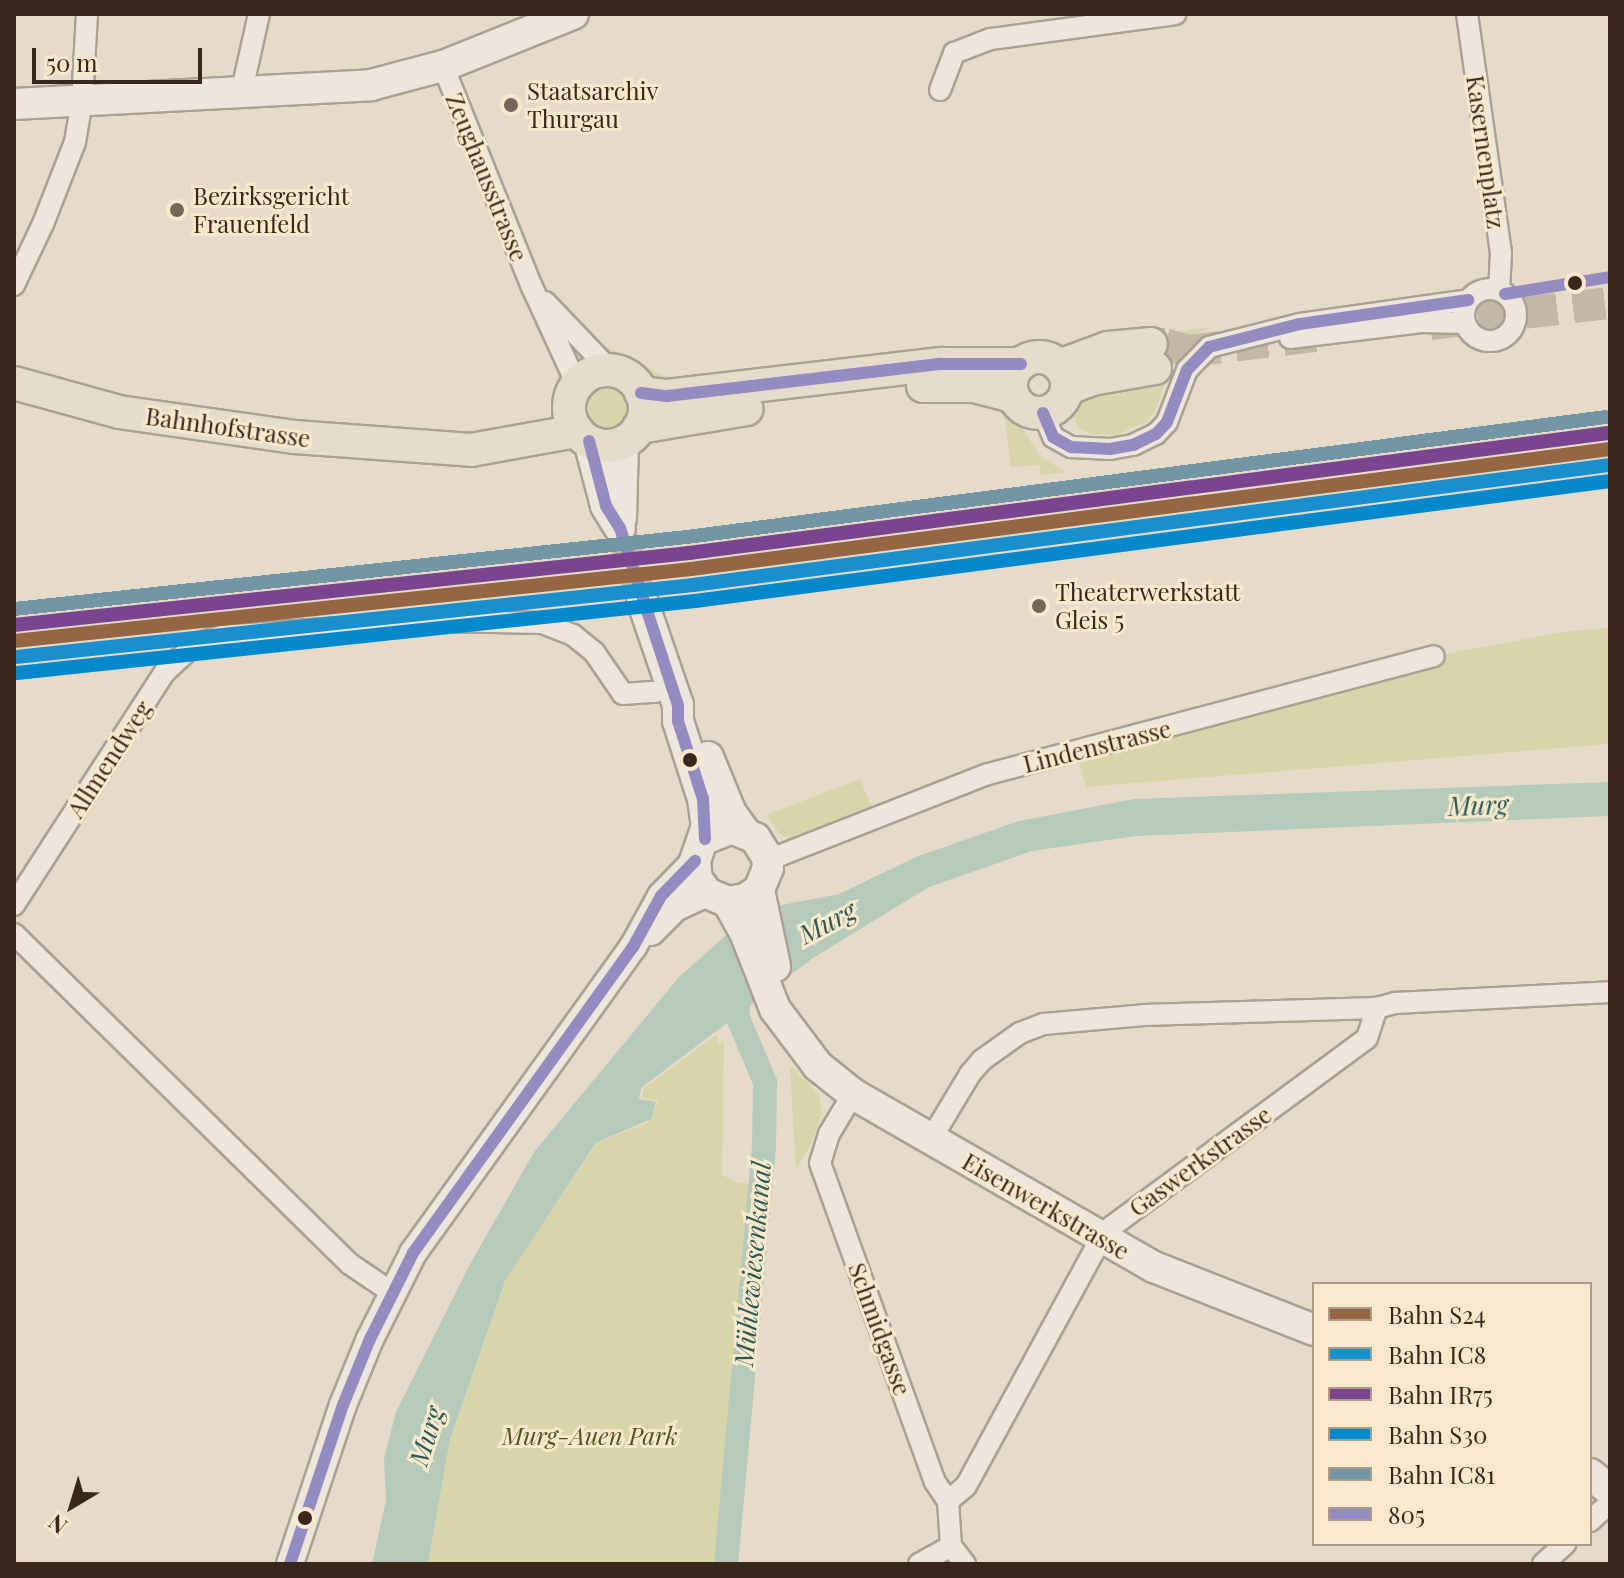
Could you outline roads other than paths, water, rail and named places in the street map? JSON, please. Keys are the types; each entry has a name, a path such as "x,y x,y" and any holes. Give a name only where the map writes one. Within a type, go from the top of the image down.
{"main road":[{"path":"14,104 371,85 443,66 573,14"},
{"path":"631,434 645,410 641,393 629,377 610,370 592,373 578,415 606,445 631,434 706,414 945,384 999,391 1013,396 1027,410 1043,413 1059,404 1063,377 1108,348 1153,356"},
{"path":"641,393 667,396 941,364 1021,364 1045,358 1063,377"},
{"path":"1013,396 1012,378 1021,364"},
{"name":"Bahnhofstrasse","path":"14,383 119,412 166,419 295,437 471,450 578,415"},
{"name":"Zeughausstrasse","path":"578,415 606,506 620,528 631,434"},
{"path":"642,600 674,696 678,721 703,799 697,879 737,898 766,877 767,857 755,838 744,831 731,813 694,720 674,696"},
{"path":"700,850 723,829 744,831"},
{"name":"Eisenwerkstrasse","path":"737,898 781,1007 800,1044 818,1066 853,1094 931,1139 1091,1253 1154,1267 1312,1329"},
{"path":"1592,1476 1610,1490"}],"street":[{"path":"14,285 43,224 75,142 82,101 87,14"},
{"path":"242,90 259,14"},
{"path":"940,90 954,53 991,39 1175,14"},
{"name":"Kasernenplatz","path":"1467,14 1501,253 1499,290"},
{"name":"Zeughausstrasse","path":"443,66 532,287 578,415"},
{"name":"Zeughausstrasse","path":"532,287 610,370"},
{"path":"1043,413 1053,437 1071,447 1110,449 1141,442 1156,434 1167,422 1183,378 1198,355 1222,342 1300,324 1468,300 1482,289 1499,290 1515,307 1515,323 1507,335 1495,340 1480,339 1465,323 1422,322 1302,338 1254,336"},
{"path":"1465,323 1468,300"},
{"name":"Allmendweg","path":"14,905 165,672 194,645 222,636 442,621 542,623 573,635 594,652 623,694 655,692 674,696"},
{"name":"Lindenstrasse","path":"767,857 781,855 988,774 1434,656"},
{"path":"290,1564 343,1405 391,1292 466,1174 633,947 661,896 700,850"},
{"path":"633,947 675,908 737,898"},
{"path":"14,934 350,1264 391,1292"},
{"path":"931,1139 970,1074 982,1060 1020,1033 1044,1024 1160,1015 1377,1008 1395,1003 1610,992"},
{"name":"Gaswerkstrasse","path":"948,1501 966,1486 1091,1253 1111,1227 1367,1038 1377,1008"},
{"name":"Schmidgasse","path":"853,1094 829,1134 820,1163 935,1482 948,1501 951,1546"},
{"path":"1592,1519 1610,1503"},
{"path":"919,1564 951,1546 965,1564"},
{"path":"1543,1564 1563,1546"}],"water":[{"name":"Murg","path":"1610,782 1610,816 1135,836 1032,851 929,887 813,958 641,1088 639,1099 656,1102 651,1119 596,1143 505,1281 450,1439 428,1564 372,1564 386,1500 384,1458 396,1412 470,1264 534,1152 679,977 733,929 782,905 839,894 916,857 1019,821 1134,799"}],"waterway":[{"name":"Mühlewiesenkanal","path":"726,1564 764,1146 765,1082 738,1018 738,986"}],"tunnel":[{"path":"1430,324 1610,303"},
{"path":"1151,344 1165,344 1188,351 1325,335"},
{"path":"620,528 642,600"}],"rail line":[{"name":"IC81","path":"14,609 687,537 1606,417"},
{"name":"IR75","path":"14,625 689,553 1608,433"},
{"name":"S24","path":"14,641 691,569 1610,449"},
{"name":"IC8","path":"16,657 693,585 1610,465"},
{"name":"S30","path":"17,673 695,601 1610,481"}],"place":[{"name":"Staatsarchiv Thurgau","path":"511,105"},
{"name":"Bezirksgericht Frauenfeld","path":"177,210"},
{"name":"Theaterwerkstatt Gleis 5","path":"1039,606"}],"park label":[{"name":"Murg-Auen Park","path":"590,1436"}]}
